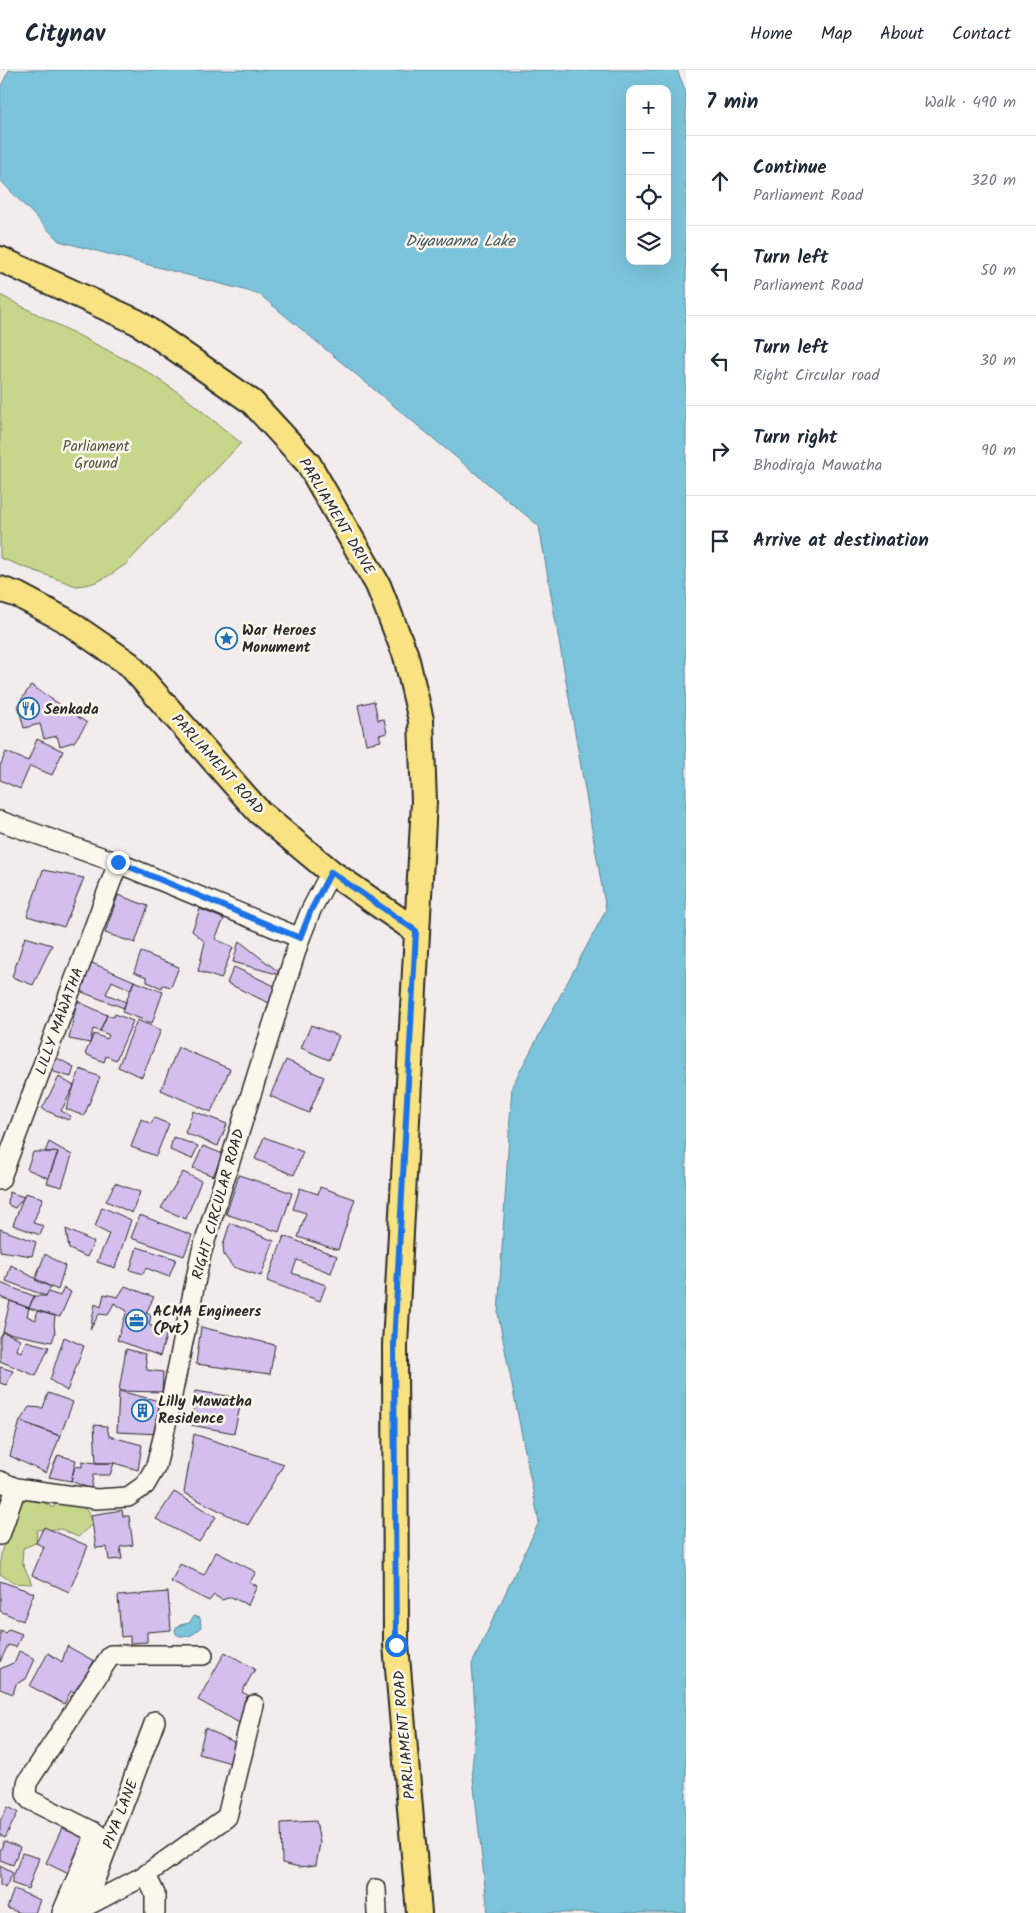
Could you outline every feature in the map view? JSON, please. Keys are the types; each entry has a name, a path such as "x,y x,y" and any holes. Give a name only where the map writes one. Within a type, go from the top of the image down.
{"main road":[{"name":"PARLIAMENT DRIVE","path":"0,259 137,322 252,402 308,463 378,585 406,656 421,720 424,802 416,931"},
{"name":"PARLIAMENT ROAD","path":"0,589 18,595 65,620 129,664 259,812 331,872 416,931 394,1345 396,1645 419,1913"}],"street":[{"path":"0,820 118,862 300,938"},
{"name":"LILLY MAWATHA","path":"0,1180 118,862"},
{"name":"RIGHT CIRCULAR ROAD","path":"8,1484 96,1499 128,1496 145,1485 156,1466 201,1254 300,938 311,910 331,872"},
{"path":"0,1535 8,1484"},
{"path":"62,1913 96,1832 30,1800 26,1794 27,1783 111,1655 202,1656"},
{"path":"79,1910 144,1876 227,1817 254,1706"},
{"name":"PIYA LANE","path":"79,1910 155,1721"},
{"path":"144,1876 147,1877 155,1894 155,1913"},
{"path":"376,1889 377,1913"}],"green space":[{"name":"Parliament Ground","path":"0,295 140,367 182,395 241,443 126,564 97,582 76,586 0,558"},
{"path":"37,1498 53,1508 57,1499 80,1504 87,1511 92,1524 78,1537 61,1529 37,1530 36,1543 23,1548 22,1562 32,1584 13,1583 0,1574 3,1547 7,1538 11,1535 19,1502"}],"water":[{"name":"Diyawanna Lake","path":"9,70 677,70 686,92 686,1913 488,1913 472,1769 476,1725 472,1664 539,1522 498,1314 512,1086 606,910 539,526 259,294 59,241 0,180 0,88"},
{"path":"194,1616 200,1618 201,1627 198,1630 186,1637 176,1634 175,1629 180,1625 189,1623"}],"building":[{"path":"31,685 87,723 74,742 60,746 57,736 44,739 40,724 24,728 18,705"},
{"path":"374,701 378,720 384,719 387,733 379,735 381,741 366,744 358,705"},
{"path":"37,739 63,751 52,775 30,766 20,789 0,780 0,766 6,752 28,761"},
{"path":"43,870 84,878 64,927 27,916"},
{"path":"118,895 148,906 135,943 105,933"},
{"path":"200,909 224,919 215,939 233,947 221,979 198,971 205,942 192,931"},
{"path":"25,937 52,945 33,985 12,977"},
{"path":"239,941 284,976 233,962"},
{"path":"141,952 179,967 171,987 163,985 162,988 147,982 147,977 134,972"},
{"path":"90,962 134,981 131,990 112,981 106,994 126,1002 124,1008 79,991"},
{"path":"234,967 281,989 273,1005 227,983"},
{"path":"134,981 163,992 152,1023 122,1012"},
{"path":"77,1001 107,1015 100,1031 93,1029 90,1043 69,1039"},
{"path":"115,1014 133,1021 116,1060 106,1056 104,1062 85,1054 94,1034 107,1039 109,1035 100,1031 107,1015 114,1017"},
{"path":"137,1020 161,1030 142,1077 118,1067"},
{"path":"311,1025 339,1036 329,1060 301,1048"},
{"path":"178,1047 230,1069 211,1112 161,1090"},
{"path":"57,1058 74,1067 71,1077 51,1071"},
{"path":"286,1060 324,1077 309,1113 270,1096"},
{"path":"80,1069 100,1077 84,1116 66,1109"},
{"path":"59,1077 74,1086 61,1111 71,1116 68,1120 42,1109"},
{"path":"193,1111 227,1124 218,1146 185,1133"},
{"path":"154,1118 169,1124 156,1156 131,1147 141,1119 151,1124"},
{"path":"173,1137 198,1146 192,1159 170,1150"},
{"path":"264,1137 303,1152 294,1175 255,1159"},
{"path":"49,1142 72,1155 62,1187 47,1183 58,1152 45,1152"},
{"path":"203,1146 223,1154 213,1176 193,1168"},
{"path":"33,1152 58,1152 48,1178 27,1169"},
{"path":"183,1172 201,1181 186,1219 161,1208"},
{"path":"239,1175 292,1193 279,1232 226,1214"},
{"path":"115,1183 140,1192 132,1213 106,1201"},
{"path":"320,1187 355,1199 338,1250 298,1237 306,1213 293,1209 300,1188 318,1194"},
{"path":"9,1192 24,1197 15,1208 8,1205"},
{"path":"25,1193 43,1198 33,1223 44,1226 40,1235 13,1225"},
{"path":"102,1207 131,1220 115,1268 97,1262 109,1234 95,1227"},
{"path":"140,1215 192,1235 184,1256 131,1238"},
{"path":"230,1223 274,1241 261,1276 233,1267 224,1255 223,1245"},
{"path":"0,1229 36,1242 32,1256 0,1251"},
{"path":"66,1229 94,1242 87,1257 69,1249"},
{"path":"284,1236 337,1256 331,1273 297,1260 292,1273 326,1285 320,1301 267,1281"},
{"path":"137,1247 176,1259 169,1277 146,1268 143,1274 130,1270"},
{"path":"45,1254 65,1266 58,1290 35,1280"},
{"path":"11,1265 51,1287 46,1296 6,1281"},
{"path":"0,1283 34,1296 29,1308 0,1297"},
{"name":"ACMA Engineers (Pvt)","path":"125,1286 154,1297 146,1313 151,1315 149,1325 167,1333 160,1356 117,1340 127,1311 114,1303 108,1315 99,1314 90,1330 95,1304 101,1307 104,1294 118,1297"},
{"path":"64,1288 71,1292 60,1317 29,1308 34,1296 46,1296 48,1292 60,1296"},
{"path":"10,1301 29,1308 27,1316 36,1320 37,1311 55,1316 55,1333 52,1342 3,1332"},
{"path":"201,1327 275,1345 270,1374 196,1364"},
{"path":"3,1332 20,1339 16,1350 21,1352 26,1341 49,1347 36,1376 0,1361 0,1337"},
{"path":"64,1337 84,1346 67,1391 50,1380"},
{"path":"126,1349 145,1354 147,1370 163,1372 162,1392 119,1391"},
{"path":"0,1367 13,1371 6,1385 0,1383"},
{"name":"Lilly Mawatha Residence","path":"119,1391 167,1403 161,1434 117,1432"},
{"path":"195,1391 242,1398 234,1433 191,1425"},
{"path":"48,1393 73,1402 60,1436 20,1421 29,1407 43,1408"},
{"path":"20,1421 60,1436 46,1473 10,1456"},
{"path":"94,1425 107,1426 109,1436 142,1445 138,1470 114,1463 96,1463"},
{"path":"194,1434 284,1464 248,1525 184,1493"},
{"path":"58,1455 76,1460 71,1481 49,1477"},
{"path":"82,1461 114,1463 110,1475 93,1475 91,1489 71,1481 75,1466 82,1467"},
{"path":"174,1492 216,1517 199,1542 156,1519"},
{"path":"122,1510 123,1516 129,1516 133,1545 120,1547 122,1559 109,1560 107,1547 96,1548 91,1515"},
{"path":"44,1527 88,1546 69,1592 32,1575 44,1547 36,1543"},
{"path":"216,1552 256,1572 250,1582 257,1586 248,1605 231,1597 222,1600 214,1595 209,1601 171,1582 180,1564 204,1575"},
{"path":"0,1581 34,1593 23,1621 0,1611"},
{"path":"168,1592 171,1630 147,1632 147,1642 130,1643 130,1636 121,1637 118,1596"},
{"path":"9,1629 22,1634 16,1647 8,1645 0,1662 0,1631 5,1633"},
{"path":"67,1646 94,1661 76,1692 71,1691 64,1704 30,1686 48,1653 62,1662"},
{"path":"19,1651 35,1659 26,1679 16,1684 13,1694 0,1689 0,1669 15,1662"},
{"path":"225,1652 255,1669 242,1692 257,1700 243,1725 198,1700"},
{"path":"205,1728 238,1744 234,1764 199,1754"},
{"path":"8,1807 18,1812 5,1838 0,1835 0,1821"},
{"path":"316,1821 320,1843 316,1865 300,1867 282,1863 281,1823"},
{"path":"62,1828 88,1840 71,1875 46,1863"},
{"path":"4,1841 20,1847 13,1865 0,1860 0,1851"},
{"path":"22,1853 39,1858 28,1889 11,1883"},
{"path":"0,1866 13,1873 5,1888 0,1885"},
{"path":"14,1889 40,1900 35,1913 20,1913 7,1908"}],"place":[{"name":"War Heroes Monument","path":"226,639"},
{"name":"Senkada","path":"28,709"},
{"name":"ACMA Engineers (Pvt)","path":"137,1320"},
{"name":"Lilly Mawatha Residence","path":"142,1410"}],"route":[{"path":"118,862 300,938 311,910 331,872 416,931 394,1345 396,1645"}]}
